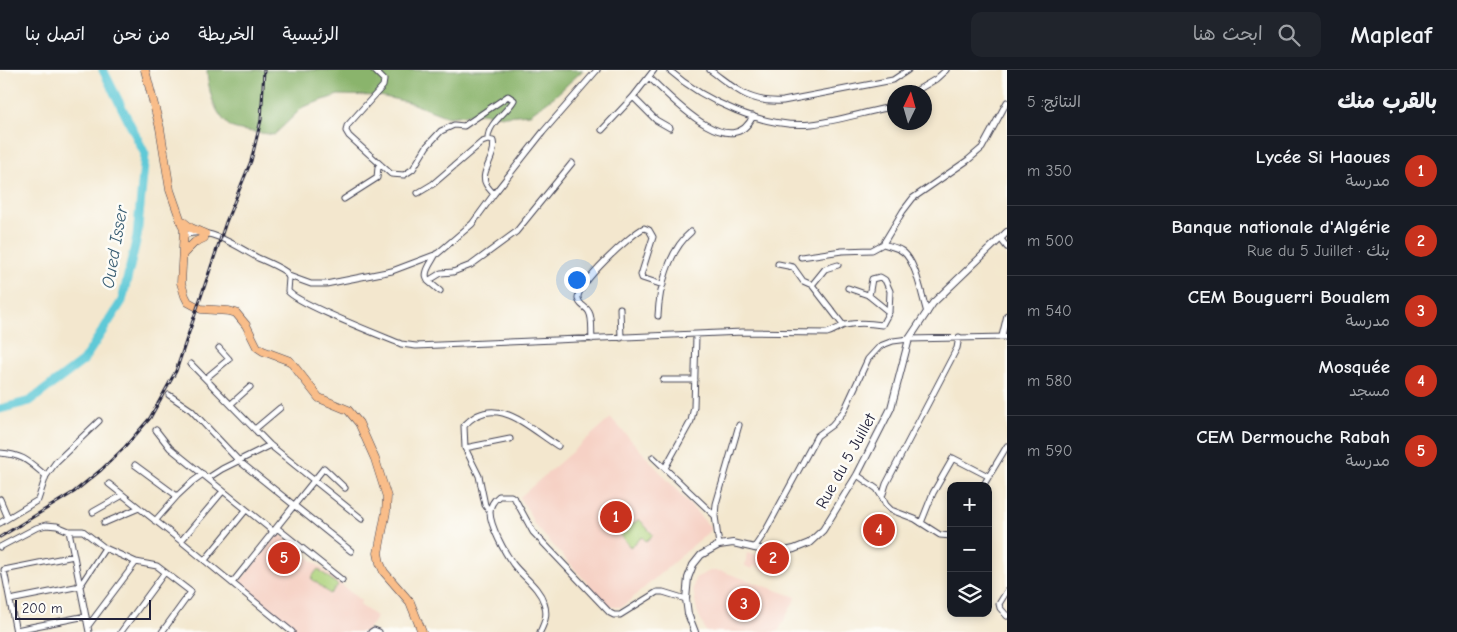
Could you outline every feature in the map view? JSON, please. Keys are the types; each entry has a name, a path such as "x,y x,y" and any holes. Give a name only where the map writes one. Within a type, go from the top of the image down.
{"main road":[{"path":"145,70 160,128 170,190 182,221 185,235 181,283 185,296 188,302 201,309 229,311 236,314 246,325 257,347 290,361 319,398 348,410 359,423 375,459 387,497 378,553 380,563 384,572 410,602 422,632"},
{"path":"182,221 205,236 184,252"}],"street":[{"path":"374,70 384,80 383,86 347,126 346,131 349,136 392,174 404,175 413,170 427,146 441,131 454,125 464,126 508,96 512,98 514,100 512,105 492,126 488,134 488,140"},
{"path":"185,235 193,238 216,237 284,270 289,276 311,284 326,284 392,272 436,254 472,224 543,132 597,70"},
{"path":"602,130 633,98 654,70"},
{"path":"669,70 684,83 736,110 772,122 811,124 887,108"},
{"path":"710,70 747,97 769,102 893,80 908,70"},
{"path":"926,85 946,70"},
{"path":"649,77 686,112 724,133 738,132 745,128 753,116"},
{"path":"633,98 656,120 670,128"},
{"path":"801,257 842,251 872,250 882,244 913,198 968,160 982,148 1007,102"},
{"path":"418,193 433,184 482,142 488,140 493,141 495,148 484,176 485,183 494,194"},
{"path":"428,281 441,273 453,272 471,264 516,232 572,163"},
{"path":"344,199 377,178 378,167 381,165"},
{"path":"592,339 590,314 580,303 579,291 586,281 621,246 635,233 644,228 650,230 653,237 640,275 642,278 663,284"},
{"path":"658,316 659,298 663,284 678,248 692,232"},
{"name":"Rue du 5 Juillet","path":"720,545 733,543 781,552 808,543 823,530 857,475 891,408 909,339 934,302 1007,232"},
{"path":"1000,238 1007,247"},
{"path":"882,244 901,250 905,254 918,278 927,313"},
{"path":"436,254 425,274 428,281 440,291"},
{"path":"778,264 792,267 803,281 812,285 843,325"},
{"path":"812,285 825,269 838,265"},
{"path":"289,276 287,289 291,295 401,344 416,346 743,332 827,333 843,325 869,323 882,325 890,312 890,291 886,280 880,277 872,279 869,296"},
{"path":"848,288 869,296 890,312"},
{"path":"620,308 622,338"},
{"path":"754,548 765,532 817,436 832,425 844,411 868,359 875,350 885,344 909,339 1005,337 1007,315"},
{"path":"664,468 690,421 694,407 696,335"},
{"path":"882,497 892,472 957,348 959,337"},
{"path":"206,378 229,359 220,348"},
{"path":"191,364 270,445 362,520"},
{"path":"663,380 695,380"},
{"path":"231,404 250,387"},
{"path":"169,395 191,410 239,461 351,552"},
{"path":"255,429 280,408"},
{"path":"540,632 546,616 544,601 537,590 512,562 494,528 490,512 485,505 479,476 465,448 464,426 470,420 486,413 501,412 517,417 558,446"},
{"path":"0,523 38,500 46,476 56,462 99,421"},
{"path":"695,632 688,614 686,599 688,578 693,565 701,555 720,545 715,516 716,504 739,425"},
{"path":"156,430 170,448 246,510 276,530 342,580"},
{"path":"465,448 510,440"},
{"path":"155,520 192,482 270,445"},
{"path":"985,482 1007,446"},
{"path":"0,453 15,454 25,458 46,476"},
{"path":"653,457 715,516"},
{"path":"921,523 933,493 954,458 988,476"},
{"path":"135,465 177,496"},
{"path":"232,583 324,468 345,488"},
{"path":"857,475 877,489 886,506 891,510 921,523 940,535 947,536"},
{"path":"108,484 205,560 292,632"},
{"path":"181,541 223,491"},
{"path":"93,512 123,495"},
{"path":"490,512 495,500 499,496 511,496 515,499 533,532 610,614 620,615 657,592 686,599"},
{"path":"0,499 3,502 8,518"},
{"path":"104,523 140,508"},
{"path":"205,560 246,510"},
{"path":"0,547 36,528 46,525 57,526 69,531 83,531 105,548 136,562 156,566 191,592 162,632"},
{"path":"69,531 89,629"},
{"path":"10,600 80,586 105,548"},
{"path":"74,556 4,570 16,631 86,616"},
{"path":"89,629 136,562"},
{"path":"122,632 165,572"},
{"path":"1007,591 999,604 1007,616"},
{"path":"371,632 374,630 379,632"}],"shaded area":[{"path":"611,418 712,529 622,607 609,607 534,524 520,497"},
{"path":"279,533 361,601 360,605 377,617 366,632 297,632 238,584"},
{"path":"747,553 758,555 771,562 766,571 754,565 752,569 745,566"},
{"path":"710,571 721,571 796,597 778,632 706,632 697,611 693,589 695,578"}],"green space":[{"path":"207,70 583,70 555,96 530,114 505,116 480,113 448,117 408,102 380,96 338,95 303,107 274,135 245,131 231,127 225,122 213,101"},
{"path":"639,519 653,535 646,541 642,537 630,547 620,535"},
{"path":"318,569 338,585 330,594 311,578"}],"waterway":[{"name":"Oued Isser","path":"0,409 30,401 83,361 122,301 137,237 145,154 103,70"}],"railway":[{"path":"0,537 74,492 125,447 150,418 176,371 226,222 251,161 261,120 264,70"}],"place":[{"name":"Lycée Si Haoues","path":"616,517"},
{"name":"Mosquée","path":"879,530"},
{"name":"CEM Dermouche Rabah","path":"284,558"},
{"name":"Banque nationale d'Algérie","path":"773,558"},
{"name":"CEM Bouguerri Boualem","path":"744,604"}]}
